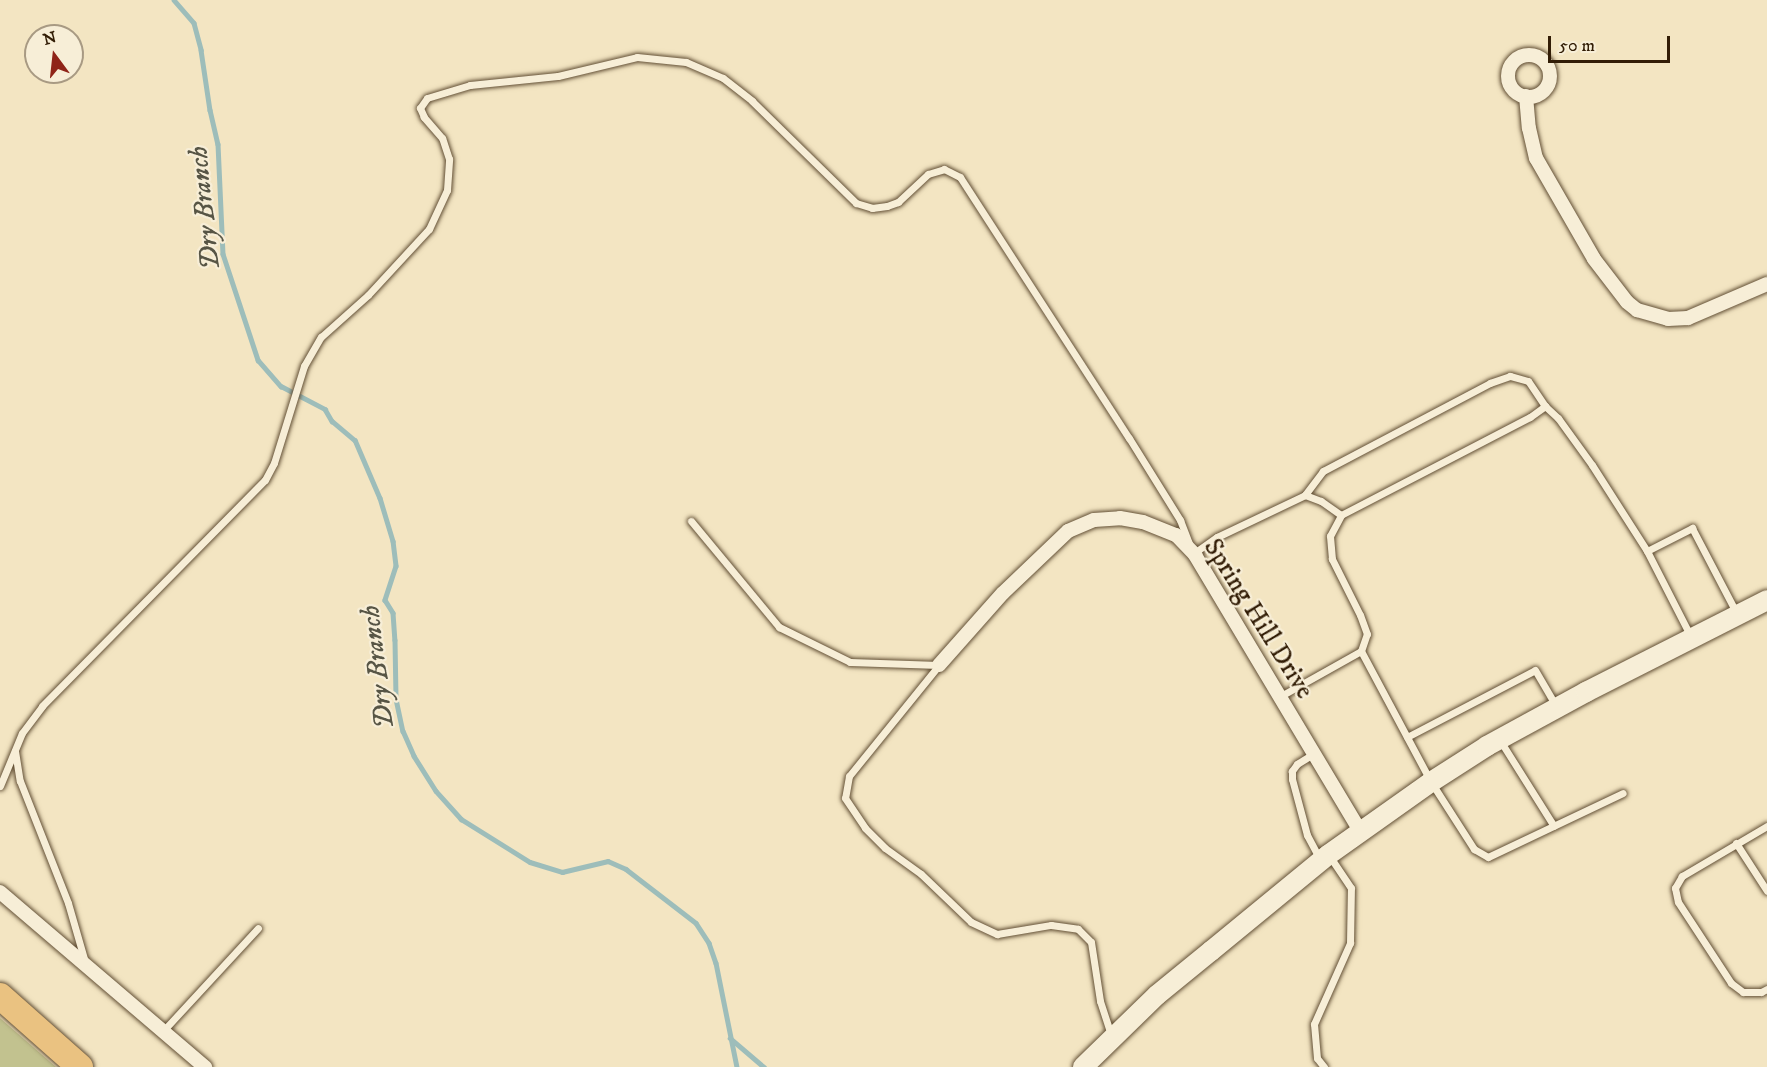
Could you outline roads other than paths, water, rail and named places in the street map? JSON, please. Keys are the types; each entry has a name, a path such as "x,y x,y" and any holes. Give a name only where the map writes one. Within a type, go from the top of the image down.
{"highway":[{"path":"0,996 80,1067"}],"main road":[{"path":"1083,1067 1166,988 1324,858 1431,782 1557,708 1767,600"}],"street":[{"path":"1526,96 1529,128 1536,158 1594,259 1627,302 1637,310 1668,320 1688,318 1767,284"},
{"name":"Spring Hill Drive","path":"939,665 1003,593 1068,531 1094,520 1120,518 1143,522 1176,535 1195,555 1360,831"},
{"path":"0,892 205,1067"}],"lane":[{"path":"0,786 4,768 22,733 42,706 265,480 274,463 304,366 321,337 368,295 429,229 447,190 449,159 442,138 424,117 420,108 427,98 470,85 558,76 637,57 686,62 723,78 752,101 856,203 872,208 898,202 928,174 944,169 960,177 1174,511 1195,555 1216,537 1305,495 1323,471 1490,383 1510,376 1528,381 1592,465 1647,551 1692,639"},
{"path":"1279,697 1361,651 1367,634 1332,559 1329,537 1341,515 1530,417 1545,406"},
{"path":"1305,495 1321,501 1341,515"},
{"path":"691,521 779,627 850,662 939,665"},
{"path":"1647,551 1692,528 1738,615"},
{"path":"1361,651 1431,782 1474,849 1488,857 1623,793"},
{"path":"939,665 849,776 845,798 865,828 885,848 921,874 971,922 997,934 1051,925 1078,929 1091,942 1100,1001 1112,1037"},
{"path":"1407,737 1535,670 1557,708"},
{"path":"1499,740 1554,826"},
{"path":"15,750 20,781 68,903 86,965"},
{"path":"1313,754 1297,764 1292,771 1292,779 1307,835 1351,888 1350,943 1314,1024 1317,1058 1324,1067"},
{"path":"1767,826 1682,876 1676,888 1678,902 1731,983 1743,992 1761,992 1767,989"},
{"path":"1736,843 1767,891"},
{"path":"163,1031 258,928"}],"waterway":[{"name":"Dry Branch","path":"174,0 194,23 201,50 210,110 218,144 223,254 258,360 281,386 325,409 332,421 355,440 380,498 393,541 396,566 385,600 393,613 396,699 403,731 414,756 436,791 461,819 530,862 562,872 608,861 626,869 696,923 709,943 716,963 737,1067"},
{"path":"730,1038 764,1067"}]}
